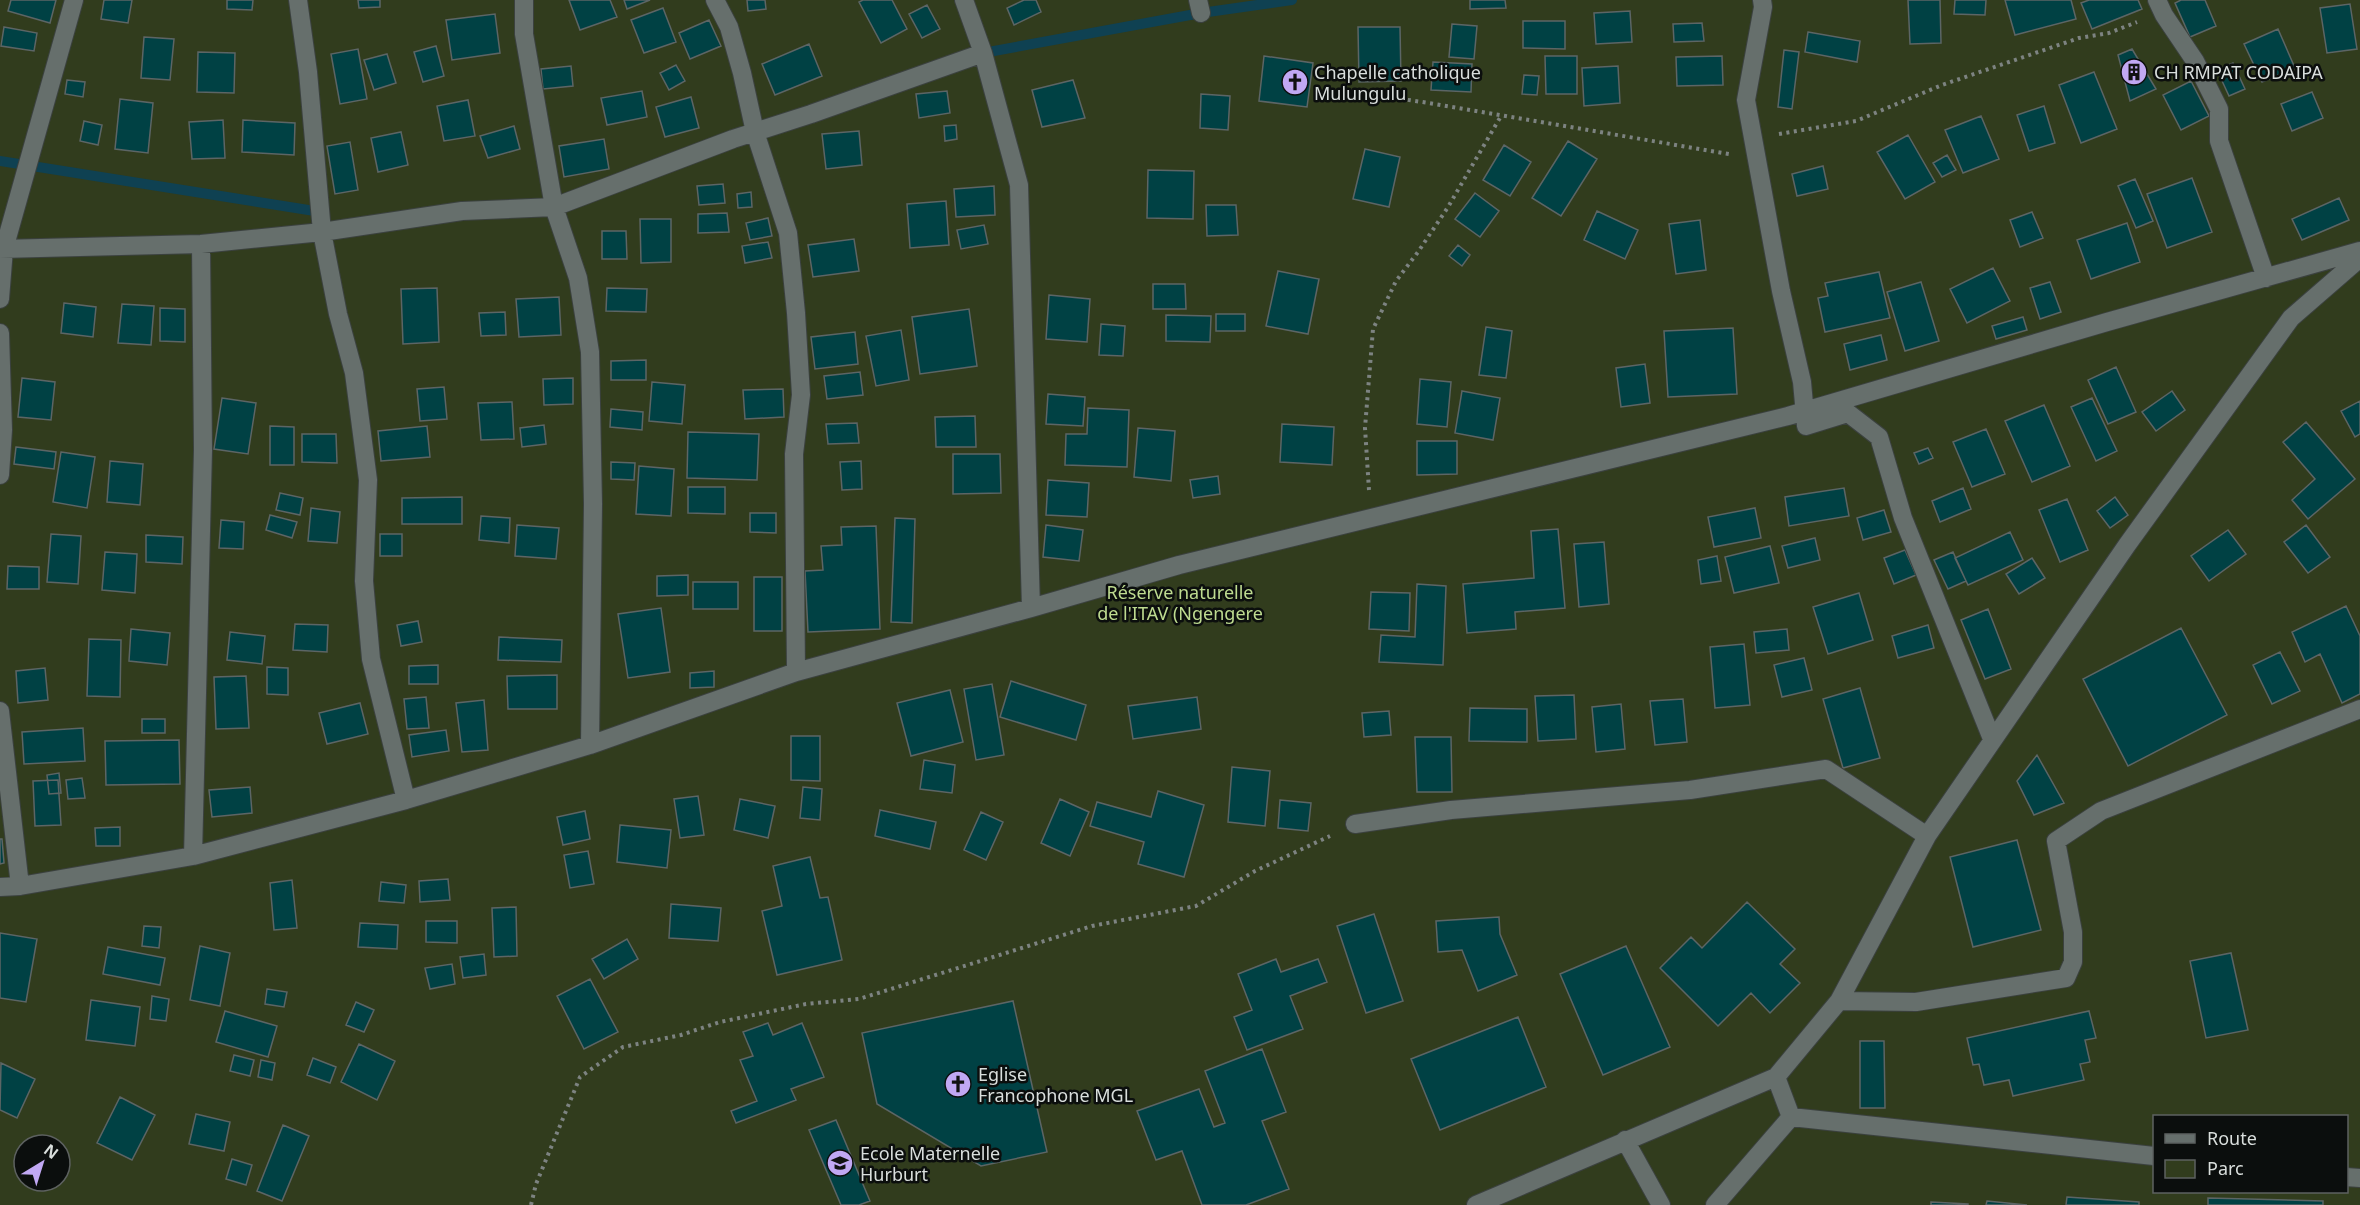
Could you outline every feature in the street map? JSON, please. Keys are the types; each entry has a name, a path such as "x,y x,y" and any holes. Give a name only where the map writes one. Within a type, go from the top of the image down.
{"street":[{"path":"0,299 2,249 74,0"},
{"path":"298,0 308,72 322,231 338,314 354,373 368,480 364,581 371,658 406,800"},
{"path":"524,0 524,34 554,207 578,278 590,352 593,504 590,745"},
{"path":"715,0 729,27 742,73 754,132 788,233 801,395 794,454 796,672"},
{"path":"964,0 983,53 1019,185 1031,608"},
{"path":"1762,0 1763,7 1746,100 1781,291 1802,382 1806,426 1848,413 1879,437 1904,518 1992,739"},
{"path":"2159,4 2195,61 2219,109 2219,141 2266,278"},
{"path":"2,249 201,244 322,231 462,211 554,207 754,132 983,53"},
{"path":"193,856 203,450 201,244"},
{"path":"0,887 20,886 193,856 406,800 590,745 796,672 1179,565 1805,411 2360,251"},
{"path":"1476,1205 1776,1077 1839,1001 1927,836 2127,545 2291,318 2360,258"},
{"path":"0,333 3,430 0,475"},
{"path":"1839,1001 1916,1002 2066,978 2073,962 2073,932 2056,842 2101,811 2360,709"},
{"path":"0,711 20,886"},
{"path":"1354,824 1451,810 1690,790 1826,769 1927,836"},
{"path":"1776,1077 1791,1117"},
{"path":"1791,1117 2153,1156"},
{"path":"1715,1205 1791,1117"},
{"path":"1625,1140 1661,1205"}],"path":[{"path":"1753,137 1856,121 1942,85 2079,38 2109,33 2159,4"},
{"path":"1341,90 1756,159"},
{"path":"1371,518 1365,428 1373,330 1396,281 1448,207 1501,116"},
{"path":"531,1205 536,1184 580,1077 623,1047 681,1035 720,1022 806,1004 859,999 1092,926 1196,906 1255,871 1354,824"}],"green space":[{"name":"Réserve naturelle de l'ITAV (Ngengere","path":"0,0 2360,0 2360,1205 0,1205"}],"building":[{"path":"11,0 56,0 50,23 8,11"},
{"path":"104,0 132,0 128,23 101,19"},
{"path":"227,0 253,0 252,10 227,9"},
{"path":"358,0 380,0 380,7 359,8"},
{"path":"569,0 610,0 617,17 580,30"},
{"path":"624,0 650,0 627,9"},
{"path":"747,0 765,0 766,9 748,11"},
{"path":"892,0 907,29 881,43 859,2"},
{"path":"1024,0 1036,0 1041,12 1014,25 1007,8"},
{"path":"1470,0 1505,0 1506,8 1470,9"},
{"path":"1908,0 1940,0 1941,43 1910,44"},
{"path":"1955,0 1986,0 1985,15 1954,14"},
{"path":"2005,0 2071,0 2076,19 2015,35"},
{"path":"2089,0 2138,0 2142,9 2092,29 2081,3"},
{"path":"2181,0 2205,0 2216,26 2190,37 2175,3"},
{"path":"2350,4 2357,49 2327,53 2320,8"},
{"path":"927,5 940,29 922,38 909,14"},
{"path":"663,8 676,42 644,53 631,20"},
{"path":"1630,11 1632,42 1596,44 1594,13"},
{"path":"495,14 500,53 452,60 446,20"},
{"path":"709,20 721,46 690,59 679,33"},
{"path":"1523,21 1565,21 1565,49 1523,48"},
{"path":"1702,23 1704,41 1674,42 1673,24"},
{"path":"1452,24 1477,26 1474,59 1449,57"},
{"path":"4,27 37,33 34,51 1,46"},
{"path":"1358,27 1400,27 1401,81 1359,82"},
{"path":"2278,29 2295,68 2262,82 2244,44"},
{"path":"1808,32 1860,41 1857,62 1805,52"},
{"path":"144,37 174,39 170,80 141,78"},
{"path":"809,44 822,76 775,95 762,64"},
{"path":"436,46 444,76 423,82 414,52"},
{"path":"358,49 367,99 340,104 331,54"},
{"name":"CH RMPAT CODAIPA","path":"2132,49 2156,89 2130,101 2118,55"},
{"path":"1784,50 1799,52 1792,109 1778,107"},
{"path":"198,52 235,53 234,93 197,92"},
{"path":"387,54 396,83 374,90 364,60"},
{"path":"1264,56 1313,63 1307,107 1259,101"},
{"path":"1545,56 1577,56 1577,94 1546,94"},
{"path":"1722,56 1723,85 1677,86 1676,57"},
{"path":"1433,62 1472,64 1471,92 1431,90"},
{"path":"2233,63 2245,89 2229,96 2217,70"},
{"path":"676,65 685,81 669,90 660,73"},
{"path":"571,66 573,86 543,89 541,69"},
{"path":"1618,66 1620,103 1584,106 1582,68"},
{"path":"2094,72 2117,129 2081,143 2059,85"},
{"path":"1524,75 1539,76 1537,95 1522,94"},
{"path":"67,80 85,82 83,97 65,94"},
{"path":"1073,80 1085,118 1042,127 1032,90"},
{"path":"2191,81 2209,116 2181,130 2163,95"},
{"path":"642,91 647,117 607,125 601,98"},
{"path":"947,91 950,113 919,118 916,94"},
{"path":"2312,92 2323,118 2292,131 2281,104"},
{"path":"1201,94 1230,96 1228,130 1200,128"},
{"path":"691,97 699,128 665,137 656,107"},
{"path":"120,99 153,103 148,153 115,149"},
{"path":"468,100 475,136 444,141 437,106"},
{"path":"2044,106 2055,143 2029,151 2017,115"},
{"path":"1981,116 1999,159 1963,173 1945,130"},
{"path":"223,120 225,158 192,159 189,122"},
{"path":"243,120 295,123 294,155 242,152"},
{"path":"84,121 102,125 98,145 80,141"},
{"path":"956,125 957,139 945,141 944,126"},
{"path":"514,126 520,149 488,158 480,136"},
{"path":"859,131 862,165 826,169 822,134"},
{"path":"401,132 408,165 378,172 371,138"},
{"path":"1908,135 1935,182 1905,199 1877,152"},
{"path":"604,139 609,169 564,177 559,146"},
{"path":"1568,141 1597,159 1561,216 1532,198"},
{"path":"350,142 358,190 335,194 327,146"},
{"path":"1504,145 1531,162 1510,196 1483,180"},
{"path":"1365,149 1400,157 1389,207 1353,199"},
{"path":"1947,155 1956,170 1942,177 1933,163"},
{"path":"1823,166 1828,189 1797,196 1792,174"},
{"path":"1148,170 1194,171 1193,219 1147,218"},
{"path":"2192,178 2212,232 2167,248 2147,194"},
{"path":"2135,179 2153,221 2136,228 2118,186"},
{"path":"723,184 725,203 699,205 697,186"},
{"path":"994,186 995,215 956,217 954,189"},
{"path":"751,192 752,207 738,208 737,194"},
{"path":"1475,193 1499,211 1480,237 1455,219"},
{"path":"2339,198 2349,220 2302,240 2292,219"},
{"path":"946,201 949,245 910,248 907,204"},
{"path":"1206,205 1236,205 1238,235 1207,236"},
{"path":"1597,211 1638,230 1625,259 1584,240"},
{"path":"2032,212 2043,238 2020,247 2010,220"},
{"path":"727,213 729,232 698,233 698,214"},
{"path":"768,218 772,236 750,240 746,223"},
{"path":"640,219 671,219 671,262 641,263"},
{"path":"1700,220 1706,270 1676,274 1669,224"},
{"path":"2127,223 2140,262 2091,279 2077,240"},
{"path":"984,225 988,244 961,249 957,230"},
{"path":"602,231 626,231 627,259 602,259"},
{"path":"854,239 859,271 813,277 808,245"},
{"path":"768,242 772,258 745,263 742,246"},
{"path":"1458,245 1470,255 1462,266 1449,256"},
{"path":"1993,268 2010,301 1967,323 1950,289"},
{"path":"1278,271 1319,279 1308,334 1266,326"},
{"path":"1879,272 1890,318 1825,332 1818,298 1828,296 1825,283"},
{"path":"1921,282 1939,341 1905,351 1887,292"},
{"path":"2050,282 2061,312 2040,319 2030,288"},
{"path":"1153,284 1185,284 1186,309 1153,309"},
{"path":"437,288 439,342 403,344 401,289"},
{"path":"607,288 647,289 646,312 606,311"},
{"path":"1049,295 1090,299 1087,342 1046,339"},
{"path":"559,297 561,335 519,337 516,299"},
{"path":"64,303 96,307 93,337 61,333"},
{"path":"122,304 154,306 151,345 118,343"},
{"path":"160,308 185,309 185,342 160,341"},
{"path":"969,309 977,366 920,374 912,317"},
{"path":"505,312 506,335 481,336 479,313"},
{"path":"1216,314 1245,314 1245,331 1216,331"},
{"path":"1166,315 1211,316 1210,342 1166,341"},
{"path":"2023,317 2027,330 1996,339 1992,326"},
{"path":"1101,324 1125,326 1123,356 1099,355"},
{"path":"1486,327 1512,331 1506,378 1479,375"},
{"path":"1733,328 1737,394 1668,397 1664,331"},
{"path":"901,330 909,380 876,386 866,336"},
{"path":"855,332 858,364 815,369 811,337"},
{"path":"1881,335 1887,360 1850,370 1844,344"},
{"path":"646,360 646,380 611,380 611,361"},
{"path":"1645,364 1650,403 1621,407 1616,368"},
{"path":"2116,367 2136,412 2108,424 2088,380"},
{"path":"860,372 863,395 827,399 824,376"},
{"path":"22,378 55,382 51,420 18,417"},
{"path":"573,378 573,404 544,405 543,379"},
{"path":"1420,379 1451,382 1447,427 1417,424"},
{"path":"652,382 685,385 682,424 649,421"},
{"path":"444,387 447,419 420,421 417,389"},
{"path":"783,389 784,417 745,419 743,390"},
{"path":"1462,391 1500,398 1493,440 1455,433"},
{"path":"2172,391 2185,410 2156,431 2142,412"},
{"path":"1048,394 1085,397 1083,426 1046,424"},
{"path":"222,398 256,403 248,454 214,449"},
{"path":"2092,398 2117,451 2096,461 2071,407"},
{"path":"2360,401 2360,434 2355,437 2341,411"},
{"path":"512,402 514,439 481,440 478,403"},
{"path":"2044,405 2070,466 2032,482 2005,421"},
{"path":"1088,408 1129,410 1127,467 1065,465 1066,434 1087,434"},
{"path":"611,409 643,412 642,430 610,427"},
{"path":"975,416 976,447 936,447 935,417"},
{"path":"2306,422 2355,479 2308,519 2292,500 2315,479 2283,442"},
{"path":"857,423 859,443 828,444 826,424"},
{"path":"1282,424 1334,427 1332,465 1280,462"},
{"path":"544,425 546,444 522,447 520,428"},
{"path":"270,426 294,427 294,465 270,465"},
{"path":"427,426 430,457 381,461 378,431"},
{"path":"1138,428 1175,431 1171,481 1134,477"},
{"path":"1986,429 2005,474 1972,487 1953,442"},
{"path":"688,432 759,434 757,480 687,478"},
{"path":"302,434 336,434 337,463 302,462"},
{"path":"1417,441 1457,441 1457,474 1417,475"},
{"path":"16,447 56,452 54,469 14,464"},
{"path":"1928,448 1933,458 1919,464 1914,453"},
{"path":"61,452 95,457 87,508 53,502"},
{"path":"953,454 1000,454 1001,493 953,494"},
{"path":"110,461 143,464 140,505 107,502"},
{"path":"861,461 862,489 842,490 840,462"},
{"path":"611,462 635,463 634,480 611,479"},
{"path":"639,466 674,469 671,516 636,514"},
{"path":"1218,476 1220,494 1193,498 1190,480"},
{"path":"1048,480 1089,483 1087,517 1046,515"},
{"path":"688,487 725,487 725,514 688,513"},
{"path":"1844,488 1849,516 1789,526 1785,497"},
{"path":"1963,488 1971,509 1940,522 1932,501"},
{"path":"280,493 303,498 300,515 276,510"},
{"path":"462,497 462,524 402,524 402,498"},
{"path":"2115,497 2128,515 2110,528 2097,511"},
{"path":"2067,499 2088,550 2060,562 2039,510"},
{"path":"311,508 340,512 337,543 308,541"},
{"path":"1755,508 1761,538 1714,547 1708,517"},
{"path":"1884,510 1891,532 1863,540 1857,518"},
{"path":"750,513 776,513 776,533 750,532"},
{"path":"270,515 297,522 292,538 266,530"},
{"path":"481,516 510,518 509,543 479,540"},
{"path":"895,518 915,519 912,623 891,622"},
{"path":"221,520 244,522 243,549 219,548"},
{"path":"517,525 559,528 556,559 515,556"},
{"path":"1046,525 1083,530 1079,561 1043,557"},
{"path":"2306,525 2330,557 2308,573 2284,542"},
{"path":"876,526 880,629 808,632 805,571 823,570 821,546 842,545 841,527"},
{"path":"1558,529 1565,608 1515,612 1516,629 1467,633 1463,584 1534,578 1531,531"},
{"path":"2228,530 2246,554 2209,581 2191,556"},
{"path":"2010,532 2023,560 1968,585 1955,558"},
{"path":"51,534 81,536 78,584 47,582"},
{"path":"380,534 402,534 402,556 380,556"},
{"path":"146,535 183,537 182,564 146,562"},
{"path":"1815,538 1820,560 1788,568 1782,546"},
{"path":"1604,542 1609,604 1579,607 1574,544"},
{"path":"1770,546 1779,583 1734,593 1725,557"},
{"path":"1905,550 1916,575 1894,584 1884,558"},
{"path":"105,552 137,554 135,593 102,590"},
{"path":"1953,552 1966,581 1948,589 1934,560"},
{"path":"1717,556 1721,581 1701,584 1698,560"},
{"path":"2032,558 2045,578 2019,594 2006,574"},
{"path":"8,566 39,567 39,589 7,589"},
{"path":"688,575 688,595 657,596 657,576"},
{"path":"754,577 782,577 782,631 754,631"},
{"path":"693,582 738,582 738,609 693,609"},
{"path":"1417,584 1446,586 1443,665 1379,662 1381,635 1415,637"},
{"path":"1371,592 1410,593 1409,631 1369,629"},
{"path":"1859,593 1873,640 1828,654 1813,607"},
{"path":"2346,606 2360,636 2360,694 2342,703 2320,654 2305,662 2292,632"},
{"path":"661,608 670,672 628,678 618,614"},
{"path":"1988,609 2011,669 1985,679 1961,620"},
{"path":"418,621 422,642 401,646 397,625"},
{"path":"295,624 328,625 327,652 293,650"},
{"path":"1928,625 1934,648 1898,658 1892,636"},
{"path":"2181,628 2227,715 2128,766 2083,679"},
{"path":"131,629 170,633 167,665 129,661"},
{"path":"1787,629 1789,650 1756,653 1754,632"},
{"path":"230,632 265,636 262,664 227,660"},
{"path":"499,637 562,640 561,662 498,660"},
{"path":"89,639 121,640 120,697 87,696"},
{"path":"1744,644 1750,705 1715,708 1710,647"},
{"path":"2280,652 2300,691 2272,704 2253,665"},
{"path":"1804,658 1812,690 1782,697 1774,665"},
{"path":"438,665 438,684 409,684 409,666"},
{"path":"267,667 288,668 288,695 267,694"},
{"path":"45,668 48,700 18,703 16,671"},
{"path":"714,671 714,687 690,688 690,673"},
{"path":"557,675 557,709 508,709 507,676"},
{"path":"246,676 249,728 216,729 214,677"},
{"path":"1011,681 1086,705 1076,740 1000,717"},
{"path":"992,684 1004,755 976,760 964,689"},
{"path":"1860,688 1880,758 1843,768 1823,699"},
{"path":"950,690 963,742 911,756 897,703"},
{"path":"1574,695 1576,739 1538,741 1535,696"},
{"path":"426,697 429,728 407,729 404,699"},
{"path":"1197,697 1201,729 1133,739 1128,706"},
{"path":"1683,699 1687,742 1655,745 1650,701"},
{"path":"484,700 488,750 462,752 456,703"},
{"path":"360,703 368,734 327,744 319,713"},
{"path":"1621,704 1625,749 1596,752 1592,707"},
{"path":"1470,708 1527,709 1527,742 1469,741"},
{"path":"1389,711 1391,735 1364,737 1362,713"},
{"path":"142,719 165,719 165,733 142,733"},
{"path":"83,728 85,761 24,764 22,732"},
{"path":"446,730 449,751 412,757 409,735"},
{"path":"791,736 820,736 820,781 791,780"},
{"path":"1415,737 1451,737 1452,792 1417,792"},
{"path":"179,740 180,784 106,785 105,741"},
{"path":"2037,755 2064,803 2034,815 2017,781"},
{"path":"924,760 955,765 952,793 920,789"},
{"path":"1232,767 1270,771 1265,826 1228,822"},
{"path":"59,773 61,793 49,794 47,775"},
{"path":"82,778 85,798 68,799 66,780"},
{"path":"58,780 61,825 35,826 33,781"},
{"path":"250,787 252,813 212,817 209,790"},
{"path":"803,787 822,789 820,820 800,818"},
{"path":"1158,791 1204,805 1184,877 1138,864 1144,842 1090,826 1097,802 1151,817"},
{"path":"698,796 704,835 680,838 674,799"},
{"path":"740,799 775,806 768,838 734,830"},
{"path":"1060,799 1089,812 1070,856 1041,843"},
{"path":"1280,800 1311,803 1308,831 1278,828"},
{"path":"880,810 936,822 930,849 875,836"},
{"path":"585,811 590,839 563,845 557,817"},
{"path":"981,812 1003,822 986,860 964,850"},
{"path":"620,825 671,830 667,868 617,862"},
{"path":"120,827 120,846 96,846 95,828"},
{"path":"0,839 2,839 4,863 0,864"},
{"path":"2017,840 2041,930 1973,947 1950,857"},
{"path":"588,851 594,884 570,888 564,855"},
{"path":"810,857 820,898 828,897 842,960 777,975 762,911 782,906 773,866"},
{"path":"448,879 450,900 420,902 419,881"},
{"path":"292,880 297,928 274,930 270,883"},
{"path":"381,882 406,885 404,903 379,901"},
{"path":"1747,902 1795,949 1780,964 1800,983 1770,1013 1751,993 1718,1026 1660,968 1691,937 1702,948"},
{"path":"671,904 721,908 718,941 669,938"},
{"path":"516,907 517,956 494,957 492,908"},
{"path":"1374,914 1403,1001 1366,1013 1337,926"},
{"path":"1499,917 1500,934 1517,975 1478,991 1462,950 1438,952 1436,921"},
{"path":"426,921 457,921 457,943 426,942"},
{"path":"360,923 398,925 397,949 358,947"},
{"path":"144,926 161,927 159,948 142,946"},
{"path":"0,933 37,939 26,1002 0,998"},
{"path":"627,939 638,959 604,979 592,959"},
{"path":"200,946 230,953 220,1006 190,1000"},
{"path":"1626,946 1670,1047 1603,1075 1560,974"},
{"path":"108,947 165,958 160,985 103,974"},
{"path":"2231,953 2248,1030 2206,1038 2190,961"},
{"path":"484,954 486,975 463,978 460,957"},
{"path":"1276,959 1281,972 1318,959 1327,982 1290,996 1303,1029 1247,1050 1234,1017 1252,1010 1238,974"},
{"path":"452,964 455,984 430,989 425,968"},
{"path":"590,979 618,1032 584,1049 557,996"},
{"path":"267,989 287,992 284,1007 265,1004"},
{"path":"152,996 169,999 166,1021 150,1019"},
{"path":"91,1000 140,1007 135,1046 86,1040"},
{"path":"1013,1001 1047,1152 981,1166 877,1104 862,1033"},
{"path":"356,1002 374,1010 364,1032 346,1025"},
{"path":"225,1011 277,1026 268,1057 216,1042"},
{"path":"2089,1011 2096,1038 2085,1040 2090,1062 2080,1064 2084,1080 2013,1096 2009,1080 1984,1085 1979,1064 1973,1065 1967,1038"},
{"path":"1518,1017 1546,1087 1440,1130 1411,1059"},
{"path":"768,1023 773,1035 802,1023 824,1077 791,1089 796,1100 736,1123 731,1111 757,1101 740,1060 753,1056 743,1032"},
{"path":"1860,1041 1884,1041 1885,1108 1860,1108"},
{"path":"359,1044 395,1061 377,1100 341,1082"},
{"path":"1262,1049 1286,1112 1262,1121 1289,1189 1246,1205 1202,1205 1182,1151 1156,1160 1137,1111 1199,1089 1214,1127 1225,1123 1205,1071"},
{"path":"234,1055 254,1060 250,1076 230,1071"},
{"path":"313,1058 336,1067 330,1083 307,1075"},
{"path":"261,1060 275,1063 272,1080 258,1077"},
{"path":"1,1063 35,1079 17,1118 0,1110"},
{"path":"120,1097 155,1115 132,1160 97,1143"},
{"path":"196,1114 230,1122 224,1151 189,1144"},
{"path":"836,1120 870,1201 859,1205 841,1205 809,1130"},
{"path":"283,1125 309,1136 282,1201 257,1191"},
{"path":"232,1159 252,1165 246,1185 226,1179"},
{"path":"2067,1197 2139,1202 2139,1205 2066,1205"},
{"path":"2208,1198 2323,1201 2323,1205 2208,1205"},
{"path":"1987,1201 2027,1205 1986,1205"},
{"path":"1931,1202 1968,1204 1968,1205 1931,1205"}],"waterway":[{"path":"983,53 1201,13 1292,0"},
{"path":"0,161 321,212"}],"place":[{"name":"CH RMPAT CODAIPA","path":"2134,72"},
{"name":"Chapelle catholique Mulungulu","path":"1295,82"},
{"name":"Eglise Francophone MGL","path":"958,1084"},
{"name":"Ecole Maternelle Hurburt","path":"840,1163"}]}
